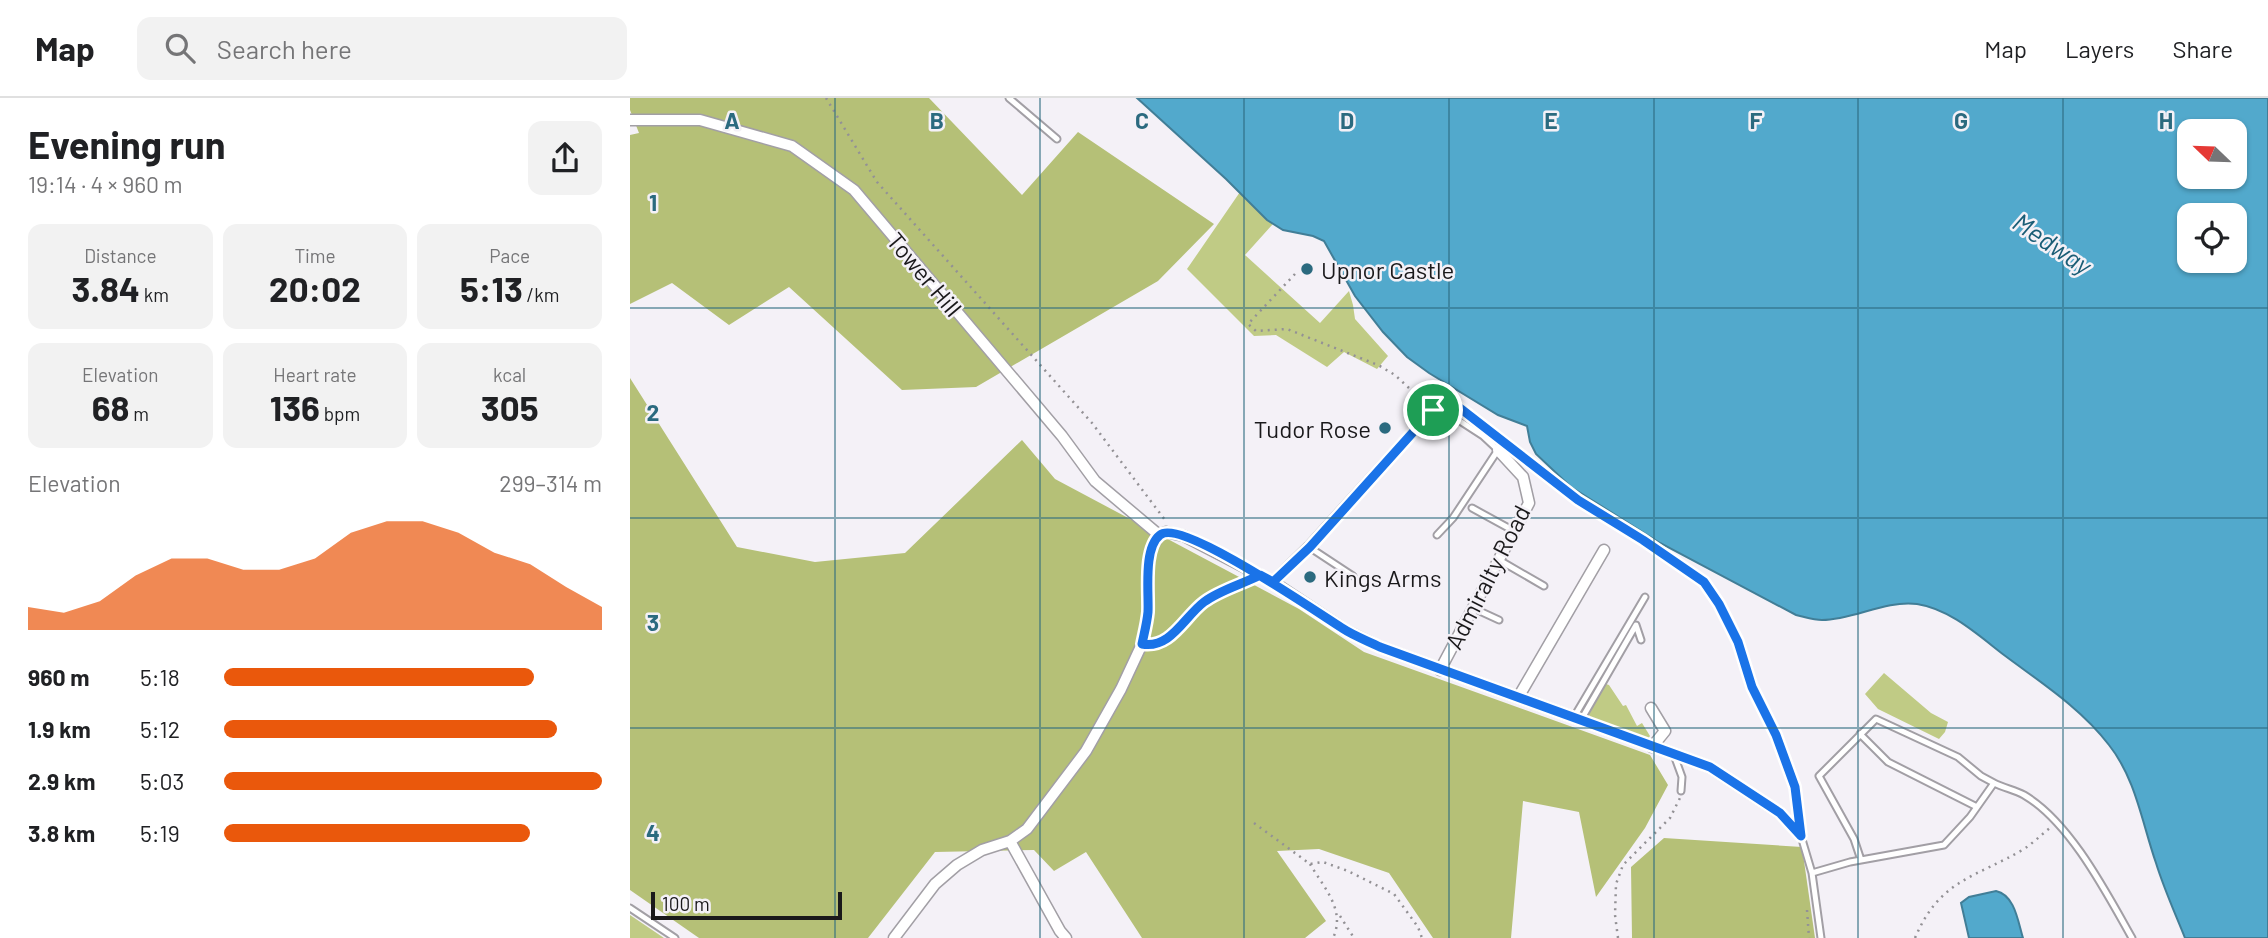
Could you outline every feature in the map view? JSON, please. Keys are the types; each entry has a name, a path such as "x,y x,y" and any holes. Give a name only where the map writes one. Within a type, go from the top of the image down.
{"street":[{"name":"Tower Hill","path":"630,120 700,120 792,146 854,190 1062,436 1095,481 1159,535"},
{"path":"1273,582 1310,547 1433,410"},
{"name":"Admiralty Road","path":"1440,670 1529,503 1523,477 1498,450"},
{"path":"894,938 935,884 957,864 982,850 1010,841 1027,829 1086,751 1121,689 1142,644 1148,614 1148,566 1151,549 1159,535 1166,532 1184,536 1273,582 1345,630 1440,670 1519,696 1710,767 1780,813 1801,836"},
{"path":"1519,696 1604,550"},
{"path":"1651,708 1665,731 1652,747"},
{"path":"1010,841 1066,938"}],"lane":[{"path":"1009,98 1058,139"},
{"path":"1437,535 1453,518 1498,450 1483,436 1446,412"},
{"path":"1472,508 1514,531"},
{"path":"1310,547 1353,576"},
{"path":"1499,560 1544,586"},
{"path":"1577,719 1645,597"},
{"path":"1142,644 1153,646 1166,640 1205,601"},
{"path":"1473,608 1499,620"},
{"path":"1577,719 1636,625 1641,639"},
{"path":"1861,860 1854,839 1819,776 1878,719 1958,757 1981,776 2025,796 2057,822 2099,883 2132,938"},
{"path":"1860,734 1888,762 1977,807"},
{"path":"1674,755 1682,777 1681,792"},
{"path":"1812,873 1861,860 1944,845 1994,783"},
{"path":"1801,836 1812,873 1821,938"},
{"path":"630,908 675,938"}],"path":[{"path":"826,98 877,182 1092,423 1175,533"},
{"path":"1295,274 1248,324 1256,331 1287,329 1378,365 1395,375 1433,410 1447,398 1479,423"},
{"path":"1512,449 1578,500 1704,582 1719,604 1738,642 1752,687 1776,735 1795,787 1801,836"},
{"path":"1205,601 1260,575"},
{"path":"1618,938 1615,915 1616,884 1623,865 1670,818 1680,802 1681,792"},
{"path":"1915,938 1933,904 1946,890 2025,848 2057,822"},
{"path":"1254,824 1310,864 1354,938"},
{"path":"1310,864 1323,862 1394,894 1418,927 1422,938"},
{"path":"1333,938 1339,925 1338,913"}],"green space":[{"path":"630,98 929,98 1022,195 1078,132 1214,224 1158,281 976,387 902,390 789,287 729,325 672,283 630,304 630,135 639,133 630,110"},
{"path":"1137,98 1302,98 1509,420 1407,357 1355,296 1324,241 1283,230 1273,224 1245,255 1320,323 1349,291 1355,319 1388,356 1377,369 1344,352 1327,367 1276,335 1254,336 1187,269 1240,192"},
{"path":"630,378 737,547 815,562 905,553 1022,440 1055,479 1299,609 1364,652 1650,755 1668,785 1645,828 1596,897 1579,812 1523,801 1511,938 1433,938 1389,873 1319,849 1277,851 1326,921 1305,938 1142,938 1086,852 1054,871 1034,850 935,852 868,938 699,938 630,890"},
{"path":"1884,673 1931,713 1948,722 1939,739 1878,709 1865,694"},
{"path":"1606,684 1623,706 1626,705 1637,726 1642,723 1650,736 1644,744 1592,721 1588,713"},
{"path":"1664,838 1802,847 1815,938 1632,938 1631,867"},
{"path":"630,915 664,938 630,938"}],"water":[{"name":"Medway","path":"1137,98 2268,98 2268,938 2185,938 2159,873 2132,787 2118,758 2098,732 2073,707 1974,631 1941,611 1917,604 1881,607 1834,619 1819,620 1796,615 1660,543 1571,487 1536,454 1527,426 1498,415 1407,357 1355,296 1324,241 1283,230 1267,220"},
{"path":"1996,891 2012,903 2023,938 1969,938 1961,903 1969,897"}],"place":[{"name":"Upnor Castle","path":"1307,269"},
{"name":"Tudor Rose","path":"1385,428"},
{"name":"Kings Arms","path":"1310,577"}],"route":[{"path":"1433,410 1310,547 1273,582 1260,575 1205,601 1166,640 1153,646 1142,644 1148,614 1148,566 1151,549 1159,535 1166,532 1175,533 1184,536 1260,575 1273,582 1345,630 1380,647 1710,767 1780,813 1801,836 1795,787 1776,735 1752,687 1738,642 1719,604 1704,582 1682,565 1578,500 1447,398 1433,410"}]}
